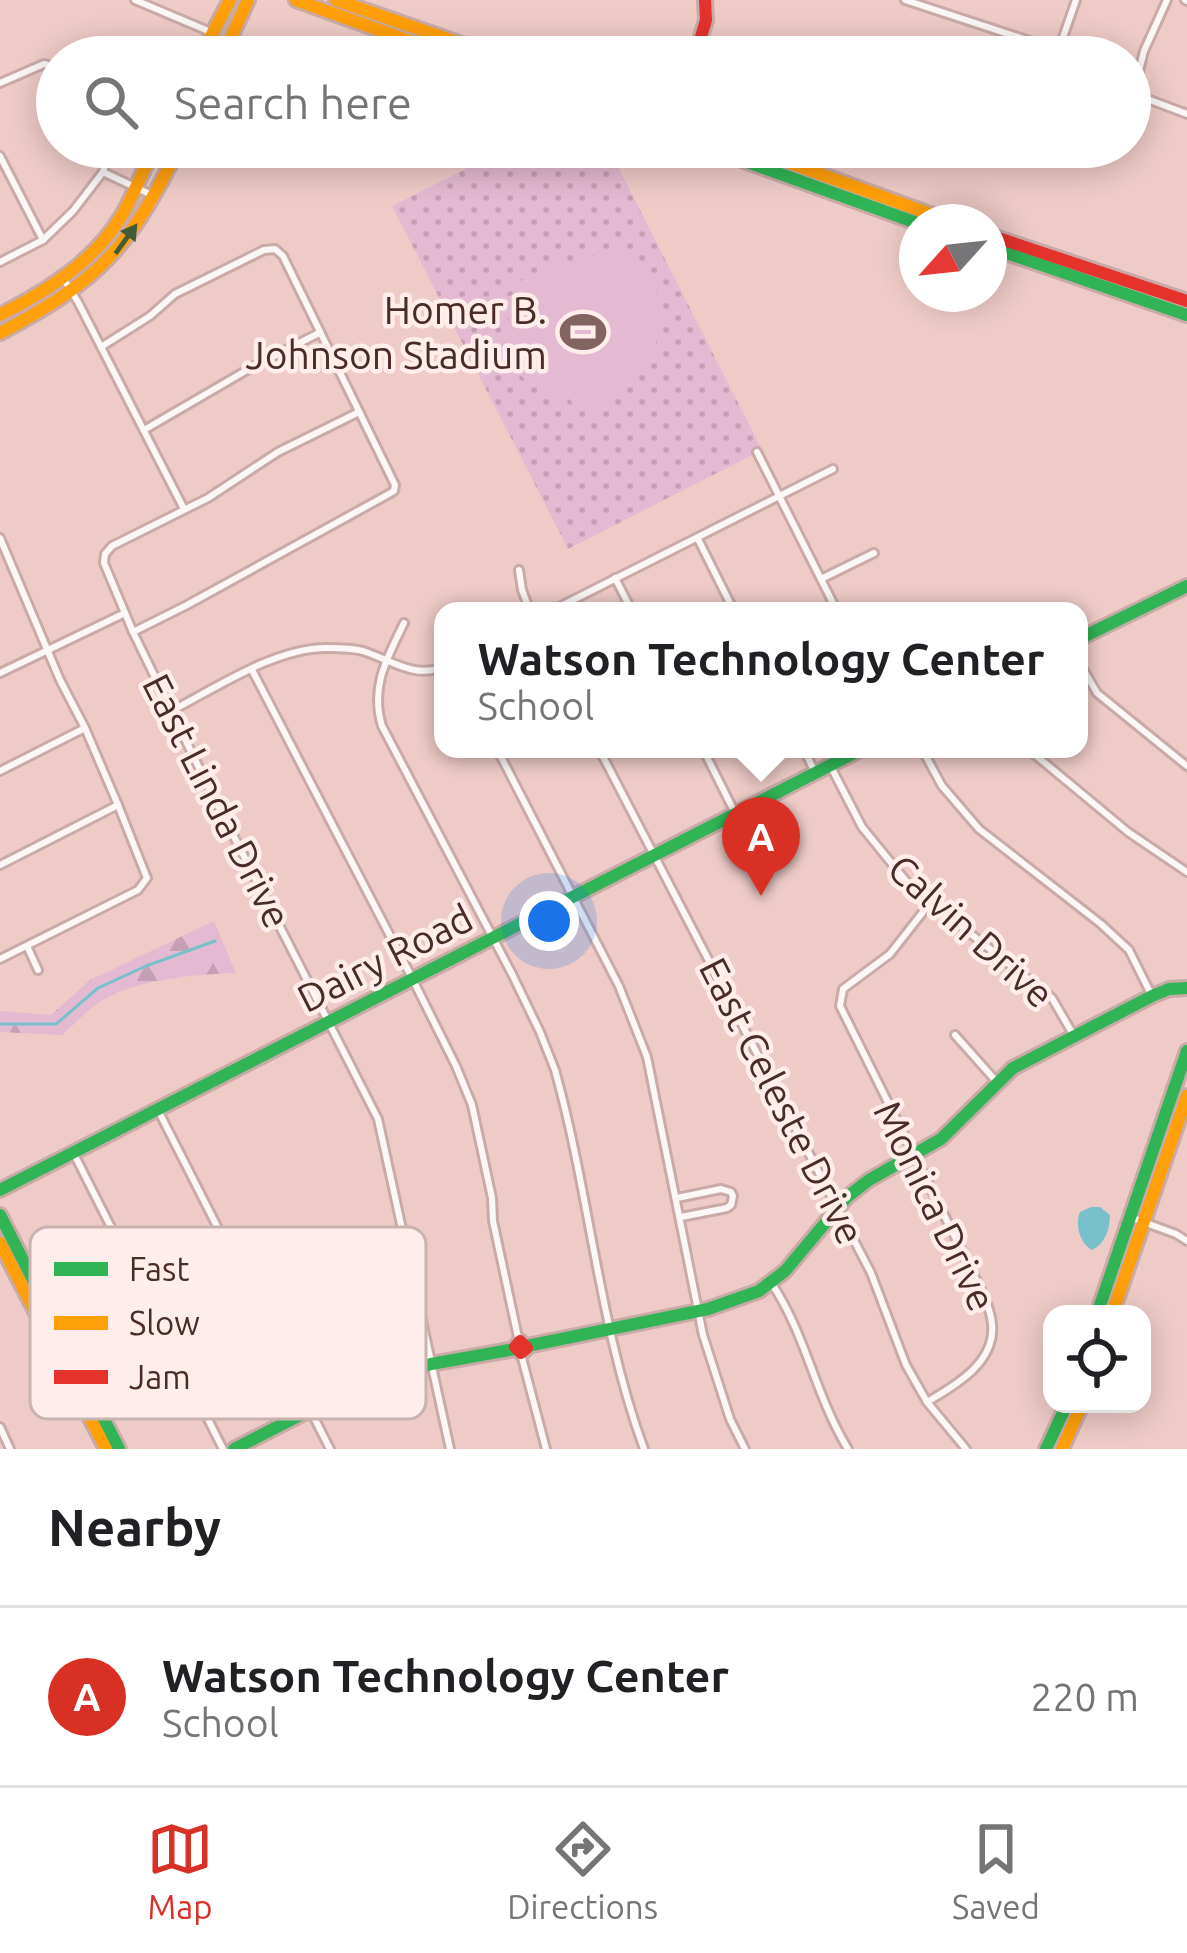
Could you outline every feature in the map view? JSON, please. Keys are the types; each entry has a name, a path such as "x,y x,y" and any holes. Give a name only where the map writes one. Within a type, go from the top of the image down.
{"street":[{"path":"135,0 212,33"},
{"path":"210,36 230,0"},
{"path":"232,36 248,0"},
{"path":"296,0 396,36"},
{"path":"336,0 439,36"},
{"path":"701,36 705,0"},
{"path":"905,0 1015,36"},
{"path":"1063,36 1076,0"},
{"path":"1149,36 1167,0"},
{"path":"0,82 36,67"},
{"path":"1151,100 1187,114"},
{"path":"0,156 44,241"},
{"path":"0,262 44,241 104,168"},
{"path":"0,315 34,298 86,260 119,221 145,168"},
{"path":"0,333 73,293 118,251 168,168"},
{"path":"780,168 899,211"},
{"path":"789,168 801,174"},
{"path":"103,172 154,196"},
{"path":"1007,243 1137,291 1187,315"},
{"path":"101,347 175,294 264,250 275,249 283,256 393,477 394,491 133,632"},
{"path":"1007,251 1035,256"},
{"path":"63,278 184,509 278,452 359,412"},
{"path":"1137,291 1187,301"},
{"path":"144,430 320,333"},
{"path":"758,452 832,602"},
{"path":"568,602 833,469"},
{"name":"East Linda Drive","path":"184,509 112,546 104,563 171,711 378,1119 402,1227"},
{"path":"0,538 147,878 138,890 0,959"},
{"path":"697,538 729,602"},
{"path":"821,579 874,554"},
{"path":"519,570 527,602"},
{"path":"615,578 627,602"},
{"path":"1088,635 1187,586"},
{"path":"0,674 125,613"},
{"path":"404,623 376,694 382,726 541,1032 555,1070 609,1328 627,1404 644,1449"},
{"path":"171,711 288,653 321,648 359,650 424,673 434,670"},
{"path":"252,670 412,978 472,1105 520,1347 546,1449"},
{"path":"1088,678 1097,693 1187,766"},
{"path":"0,771 85,728"},
{"path":"502,758 619,986 647,1057 703,1335 720,1392 745,1449"},
{"name":"East Celeste Drive","path":"604,758 871,1273 905,1365 927,1402 967,1449"},
{"path":"708,758 735,813"},
{"path":"808,758 815,772"},
{"name":"Dairy Road","path":"0,1190 844,758"},
{"path":"927,758 942,787 979,829 1129,950 1153,996"},
{"path":"1039,758 1129,832 1187,872"},
{"name":"Calvin Drive","path":"830,765 862,827 901,877 1052,998 1074,1036"},
{"path":"0,865 118,805"},
{"name":"Monica Drive","path":"927,1402 976,1367 987,1349 992,1325 967,1261 840,1006 843,989 890,954 930,903"},
{"path":"27,946 38,970"},
{"path":"426,1366 734,1302 772,1283 861,1184 938,1142 1013,1068 1168,989 1187,988"},
{"path":"955,1035 996,1081"},
{"path":"1174,1133 1187,1051"},
{"path":"1101,1305 1187,1096"},
{"path":"157,1109 217,1227"},
{"path":"73,1152 111,1227"},
{"path":"677,1198 721,1189 731,1192 734,1200 727,1208 681,1217"},
{"path":"0,1215 30,1281"},
{"path":"1137,1220 1187,1241"},
{"path":"1114,1305 1137,1220"},
{"path":"0,1243 30,1294"},
{"path":"772,1283 796,1327 833,1426 848,1449"},
{"name":"East Linda Drive","path":"426,1340 450,1449"},
{"path":"1046,1449 1070,1413"},
{"path":"1062,1449 1072,1413"},
{"path":"93,1419 106,1449"},
{"path":"102,1419 119,1449"},
{"path":"208,1419 223,1449"},
{"path":"233,1449 292,1419"},
{"path":"315,1419 330,1449"},
{"path":"0,1427 10,1449"}],"green space":[{"path":"467,168 619,168 762,450 568,549 392,206"},
{"name":"Homer B. Johnson Stadium","path":"600,253 626,257 644,272 662,310 658,340 634,364 640,375 621,388 623,393 586,411 583,407 576,410 570,399 552,405 540,381 531,385 518,373 504,379 492,354 505,347 503,329 511,324 499,301 522,290 518,282 564,259 569,266"},
{"path":"214,921 236,973 183,977 128,989 98,1003 62,1035 0,1032 0,1011 51,1015 90,980"}],"water":[{"path":"1091,1207 1110,1215 1106,1236 1092,1250 1081,1238 1078,1222 1080,1212"}],"waterway":[{"path":"0,1024 56,1024 98,988 215,941"}],"traffic: fast":[{"path":"764,168 899,217"},
{"path":"1007,253 1187,315"},
{"path":"1088,635 1187,586"},
{"path":"0,1190 844,758"},
{"path":"527,1346 708,1309 759,1291 785,1271 847,1197 941,1139 1013,1068 1152,996 1187,988"},
{"path":"1100,1305 1187,1051"},
{"path":"0,1215 30,1274"},
{"path":"426,1366 515,1349"},
{"path":"1046,1449 1063,1413"},
{"path":"104,1419 119,1449"},
{"path":"234,1449 292,1419"}],"traffic: slow":[{"path":"211,36 230,0"},
{"path":"232,36 248,0"},
{"path":"296,0 396,36"},
{"path":"336,0 439,36"},
{"path":"0,315 52,285 98,247 122,215 145,168"},
{"path":"0,333 63,296 108,258 144,211 168,168"},
{"path":"804,168 903,204"},
{"path":"1115,1305 1187,1096"},
{"path":"0,1243 30,1301"},
{"path":"1062,1449 1078,1413"},
{"path":"91,1419 106,1449"}],"traffic: jam":[{"path":"701,36 705,0"},
{"path":"1007,241 1187,301"},
{"path":"520,1341 527,1348 521,1353 515,1347 520,1341"}],"place":[{"name":"Homer B. Johnson Stadium","path":"583,332"},
{"name":"Watson Technology Center","path":"761,896"}]}
